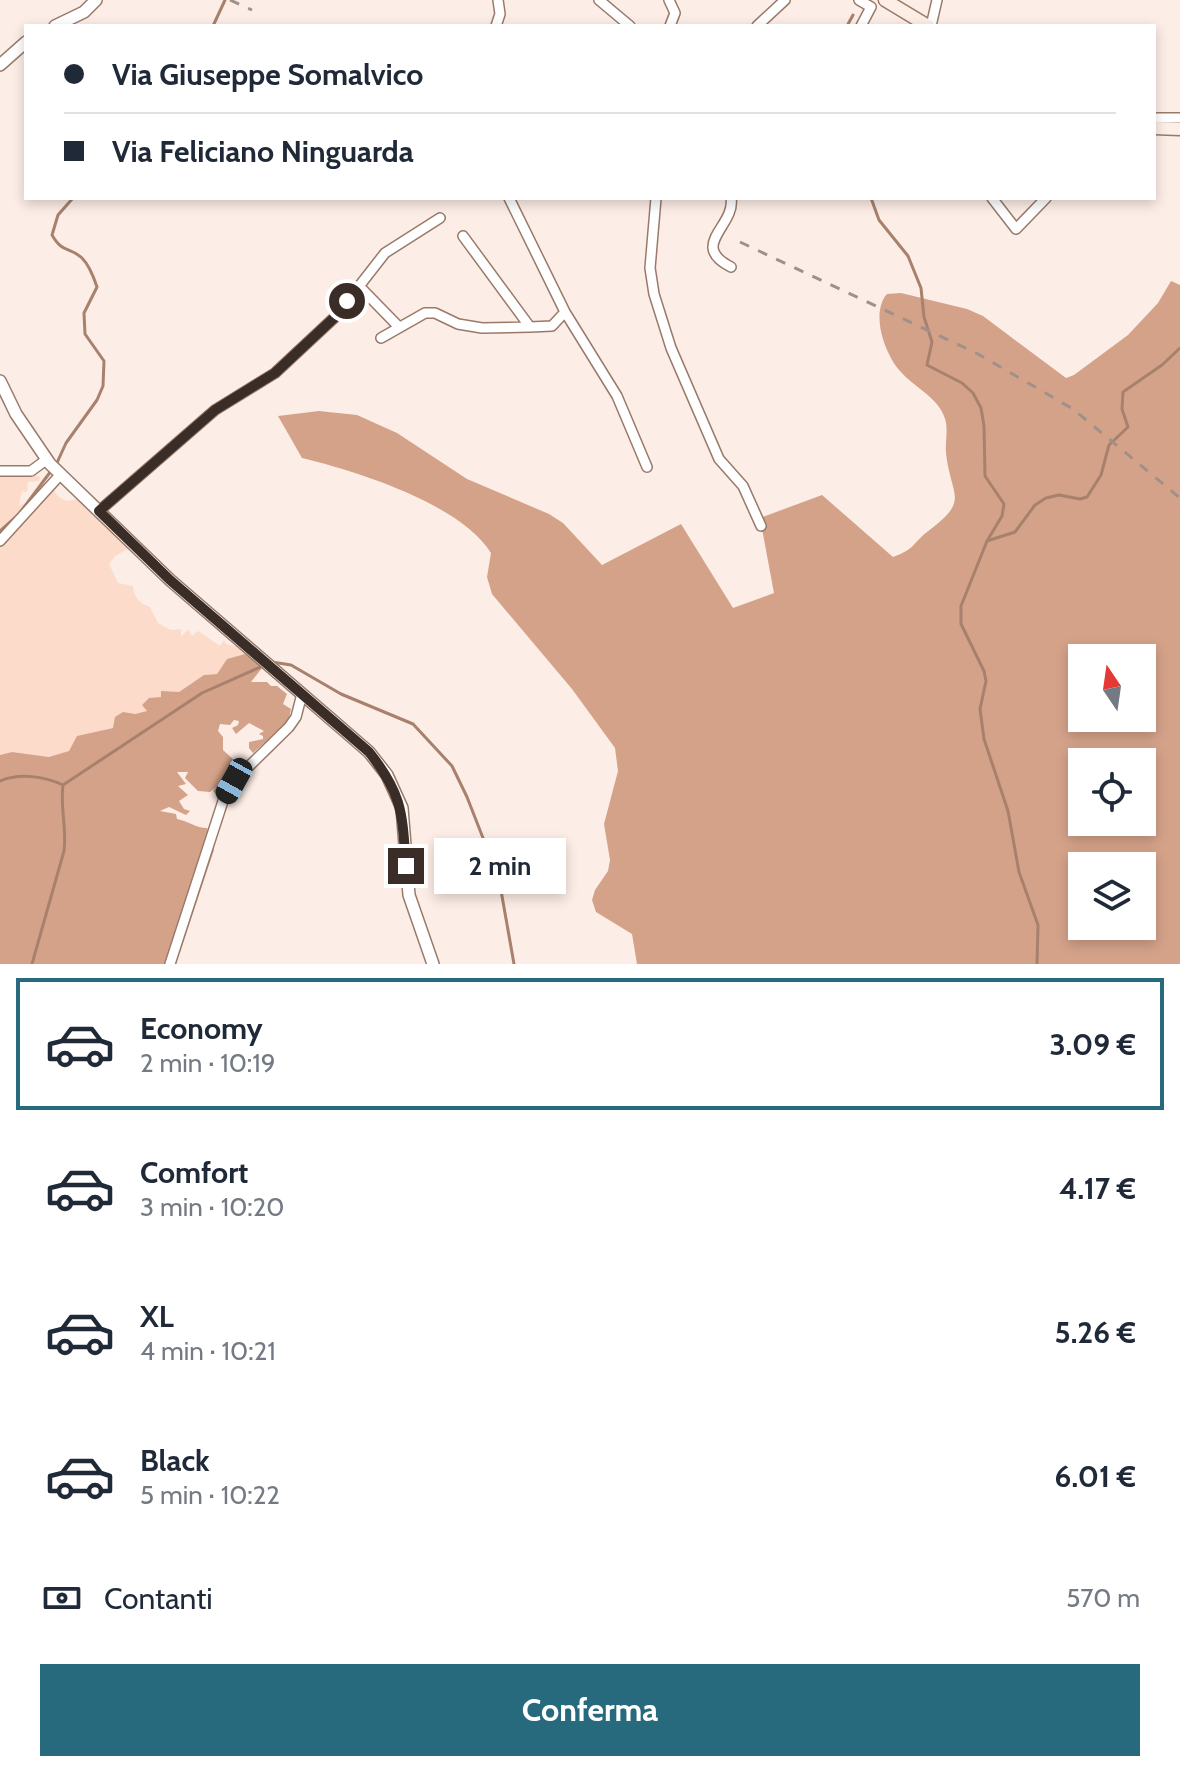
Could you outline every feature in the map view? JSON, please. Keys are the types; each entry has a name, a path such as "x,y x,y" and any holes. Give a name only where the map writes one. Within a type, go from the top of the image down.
{"main road":[{"path":"885,0 927,24"},
{"path":"1156,128 1180,129"}],"street":[{"path":"59,24 84,12 96,0"},
{"path":"497,24 500,14 498,0"},
{"path":"599,0 628,24"},
{"path":"669,0 675,13 671,24"},
{"path":"767,21 785,0"},
{"path":"859,0 871,7 862,24"},
{"path":"931,24 937,0"},
{"path":"0,65 24,44"},
{"path":"1156,118 1180,118"},
{"path":"510,200 565,312 617,396 647,467"},
{"path":"656,200 650,268 654,294 671,348 719,459 743,486 761,526"},
{"path":"731,200 727,217 712,245 719,261 731,267"},
{"path":"994,200 1016,229 1044,200"},
{"path":"99,511 215,410 275,373 335,317 385,253 440,218"},
{"path":"463,236 530,327"},
{"path":"359,286 399,327"},
{"path":"381,338 425,313 435,313 458,324 482,328 552,326 565,312"},
{"path":"0,381 16,414 54,468 170,580 369,752 387,775 402,808 409,895 433,964"},
{"path":"0,471 54,468"},
{"path":"0,541 54,468"},
{"path":"170,964 224,798 234,781 289,727 296,717 302,694"}],"shaded area":[{"path":"1171,281 1180,285 1180,964 637,964 632,934 596,912 592,900 608,871 610,860 604,824 618,771 615,748 572,689 492,594 487,577 491,553 476,535 432,505 378,481 302,458 278,416 319,411 357,415 397,433 467,479 563,523 602,565 681,524 733,608 774,593 760,518 822,495 893,557 905,552 941,521 954,504 946,453 947,429 941,409 901,372 885,345 880,312 887,294 901,293 967,309 983,316 1066,378 1128,335 1158,303"},
{"path":"35,473 40,477 39,481 28,482 27,492 22,491 19,505 28,503 47,482 56,486 55,493 63,499 78,498 126,544 128,549 115,556 109,564 118,583 133,586 136,597 150,607 158,623 171,630 181,629 181,637 188,629 192,636 198,631 220,646 224,640 226,644 243,648 245,654 227,659 217,674 204,675 179,692 142,705 148,711 135,714 113,728 78,736 70,751 49,757 12,752 0,755 0,475 27,477"},
{"path":"245,654 256,658 262,668 251,682 267,682 277,686 287,694 283,704 291,709 288,722 253,753 249,742 263,739 259,734 264,731 249,723 236,734 232,728 239,721 234,720 230,725 220,724 218,731 223,737 223,750 235,761 236,769 228,782 221,785 223,790 218,796 213,791 216,787 210,792 198,791 185,778 188,772 177,772 186,784 178,786 188,795 179,801 184,809 190,811 186,815 169,807 160,811 176,814 177,819 207,828 214,850 176,964 0,964 0,755 12,752 49,757 69,751 77,736 113,728 115,717 123,712 135,714 147,711 142,705 149,698 161,697 161,691 179,692 204,675 217,674 227,659"}],"waterway":[{"path":"214,24 225,0"},
{"path":"848,24 853,15"},
{"path":"56,465 66,443 97,400 103,386 104,361 85,334 84,313 97,287 85,261 60,245 52,235 58,215 71,200"},
{"path":"872,200 879,220 908,256 921,288 924,317 932,342 927,365 962,383 973,393 981,408 985,476 1004,504 1002,516 987,541 961,606 961,624 984,671 986,681 980,709 984,739 1008,811 1019,872 1038,925 1037,964"},
{"path":"987,541 1015,532 1035,505 1046,498 1059,495 1080,499 1087,497 1101,475 1109,445 1128,427 1122,409 1123,392 1162,365 1180,348"},
{"path":"0,531 19,514 51,471"},
{"path":"272,662 291,665 341,694 413,724 452,766 499,879 514,964"},
{"path":"63,785 202,693 265,665"},
{"path":"0,781 32,777 63,785"},
{"path":"32,964 64,851 63,785"}],"railway":[{"path":"230,0 252,10"},
{"path":"740,242 978,354 1073,409 1180,498"}],"route":[{"path":"347,301 335,317 275,373 215,410 99,511 170,580 369,752 387,775 402,808 406,866"}]}
